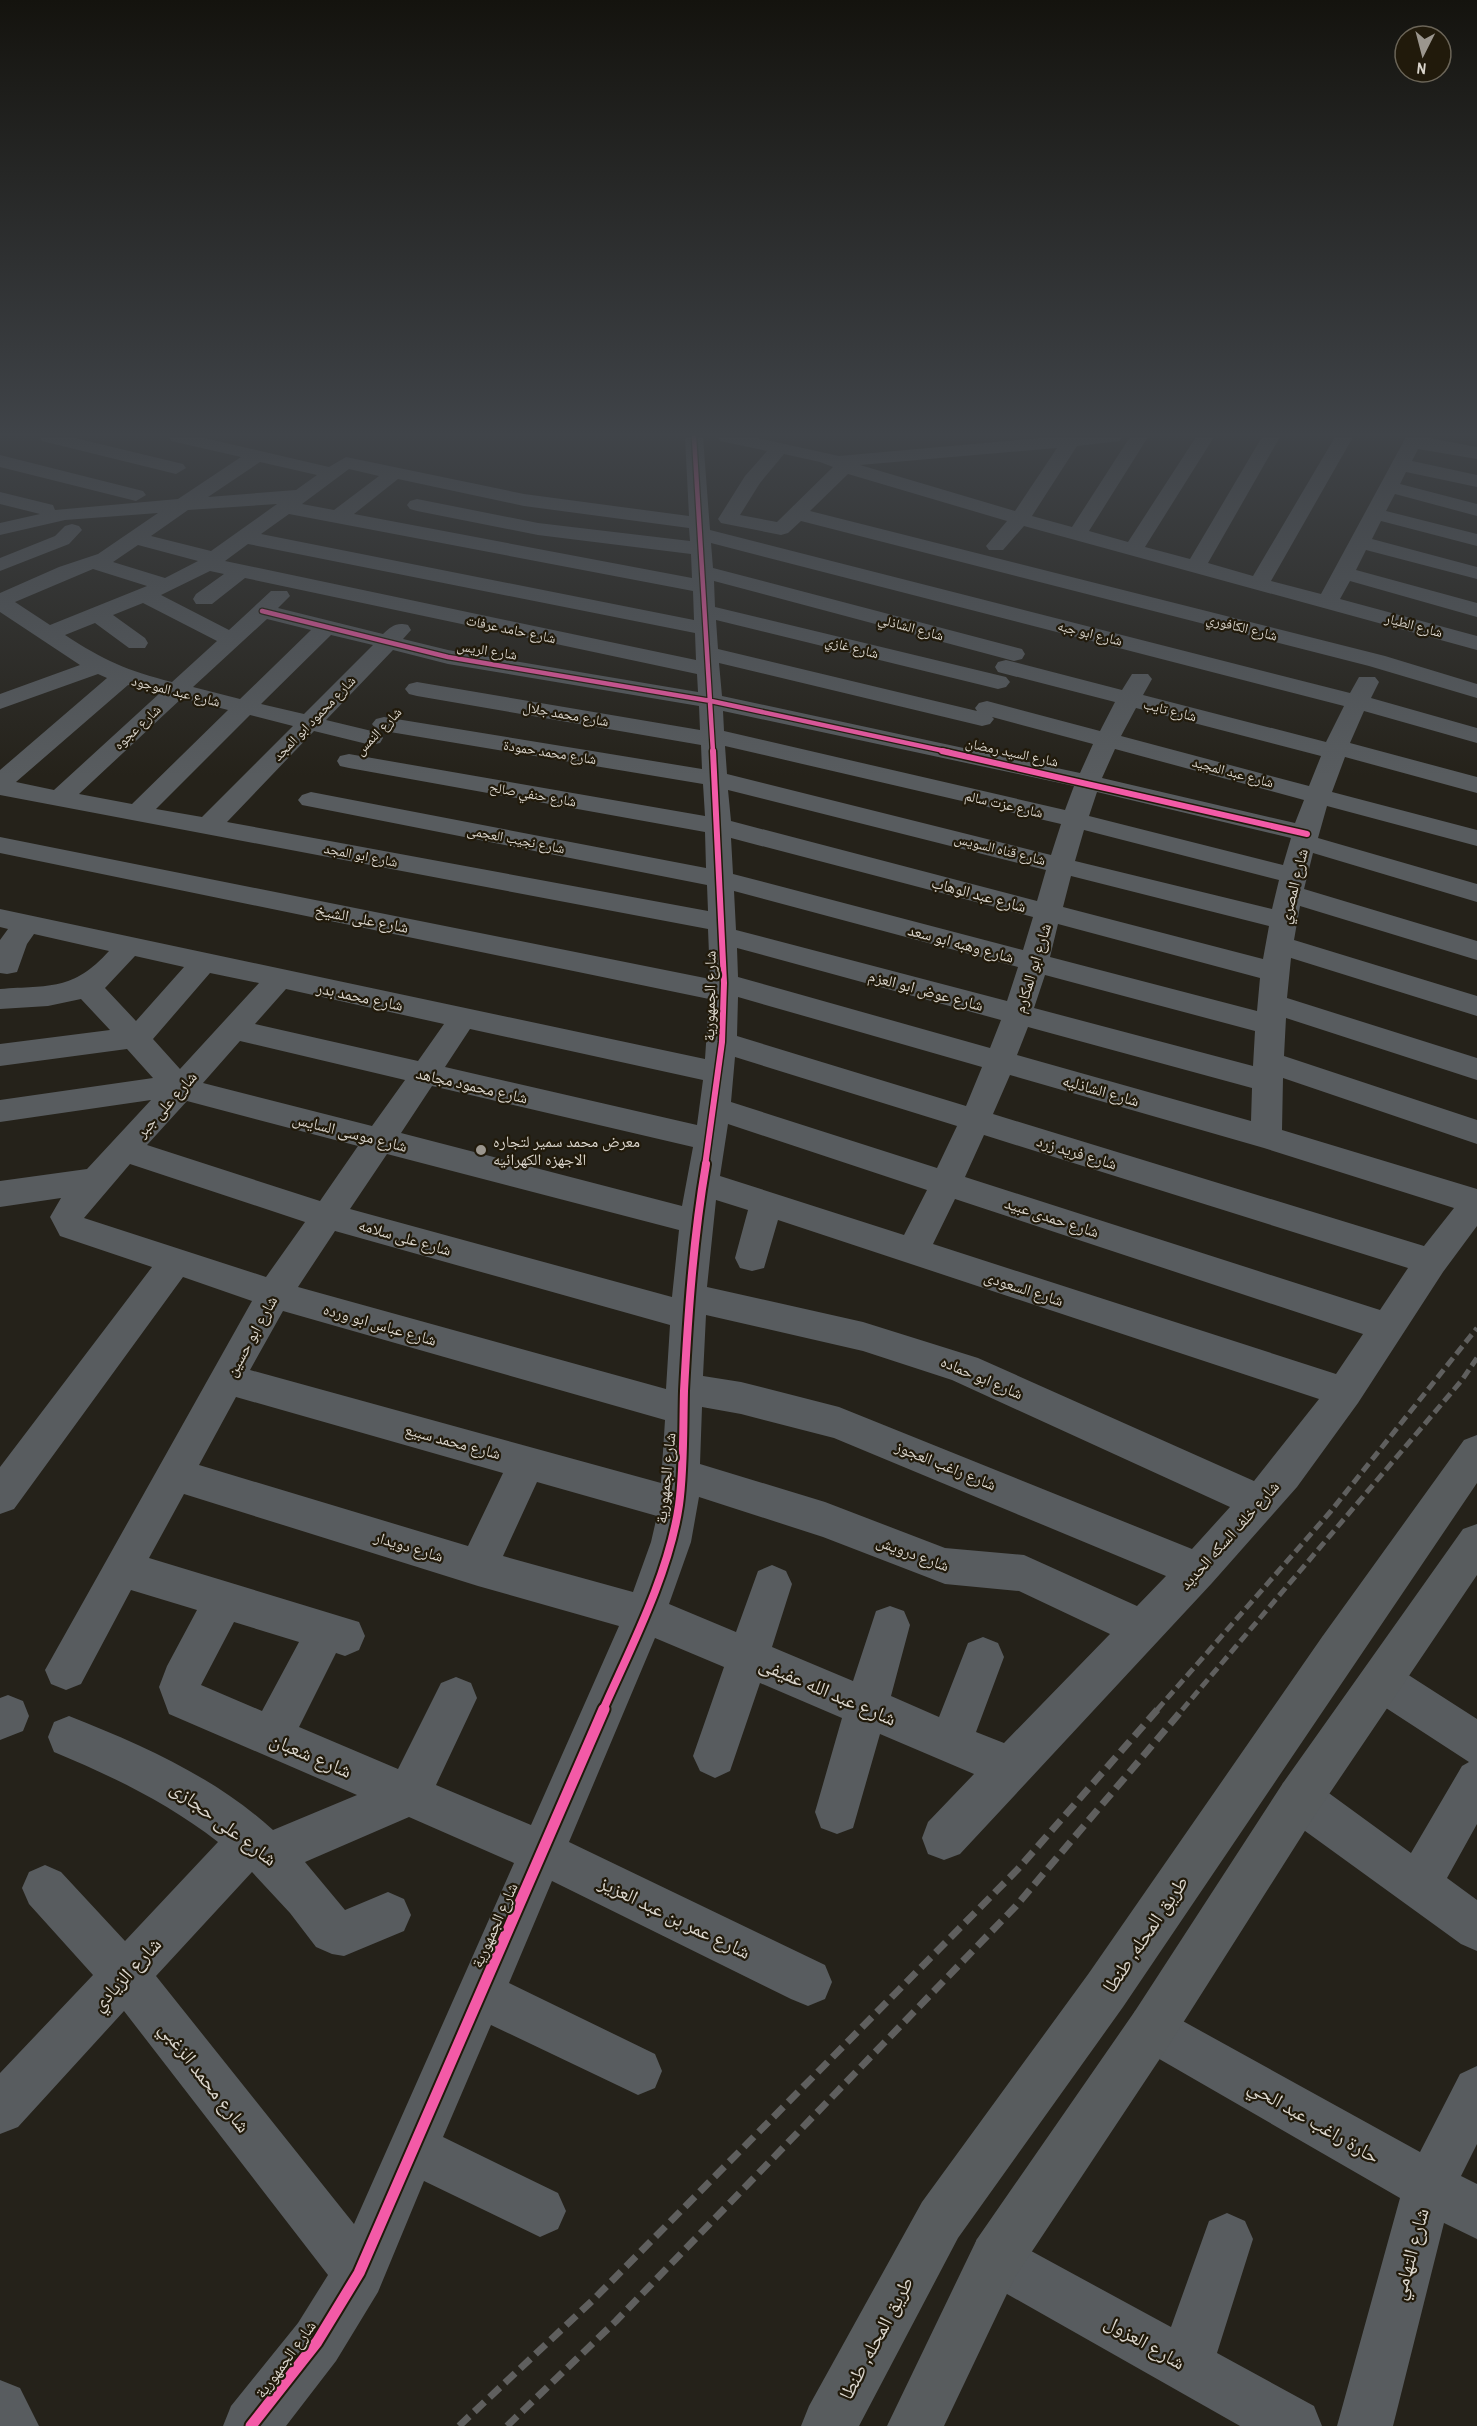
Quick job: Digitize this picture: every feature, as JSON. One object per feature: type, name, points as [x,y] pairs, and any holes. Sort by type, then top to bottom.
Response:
[{"type":"main road","name":"طريق المحله, طنطا","points":[[830,2426],[940,2220],[1107,1990],[1337,1651],[1477,1452]]},
{"type":"main road","points":[[915,2426],[996,2258],[1152,2028],[1299,1799],[1474,1552]]},
{"type":"street","points":[[0,565],[37,550]]},
{"type":"street","points":[[0,602],[72,569],[95,563],[116,550]]},
{"type":"street","name":"شارع حامد عرفات","points":[[175,550],[241,571],[632,654],[709,662],[985,714]]},
{"type":"street","points":[[49,634],[96,608],[144,595],[167,585],[212,562],[228,550]]},
{"type":"street","name":"شارع غازي","points":[[318,550],[706,620],[1009,663]]},
{"type":"street","name":"شارع الجمهورية","points":[[251,2426],[317,2342],[359,2273],[645,1614],[671,1542],[680,1490],[689,1307],[700,1202],[717,1091],[724,987],[716,779],[702,550]]},
{"type":"street","name":"شارع الشاذلي","points":[[713,550],[1009,663]]},
{"type":"street","name":"شارع ابو جبه","points":[[720,550],[1357,702],[1477,736]]},
{"type":"street","name":"شارع الكافوري","points":[[940,550],[1022,571],[1110,564],[1175,581],[1377,661],[1477,691]]},
{"type":"street","name":"شارع الطيار","points":[[1094,550],[1110,564],[1175,581],[1258,585],[1477,643]]},
{"type":"street","points":[[1110,564],[1120,550]]},
{"type":"street","points":[[1175,581],[1196,550]]},
{"type":"street","points":[[1258,585],[1278,550]]},
{"type":"street","points":[[1327,604],[1356,550]]},
{"type":"street","points":[[1391,550],[1477,573]]},
{"type":"street","points":[[1022,571],[1036,552]]},
{"type":"street","points":[[95,563],[167,585]]},
{"type":"street","points":[[204,598],[241,571]]},
{"type":"street","points":[[1344,573],[1477,610]]},
{"type":"street","points":[[46,580],[66,590]]},
{"type":"street","name":"شارع عجوه","points":[[60,798],[293,582]]},
{"type":"street","points":[[144,595],[231,640]]},
{"type":"street","name":"شارع عبد الموجود","points":[[0,602],[99,666],[123,677],[175,692],[309,723],[378,731]]},
{"type":"street","points":[[96,608],[137,643]]},
{"type":"street","name":"شارع محمود ابو المجد","points":[[208,826],[420,609]]},
{"type":"street","name":"شارع الريس","points":[[262,611],[387,644],[448,657],[711,701]]},
{"type":"street","name":"شارع النمس","points":[[274,839],[482,622]]},
{"type":"street","name":"شارع المصري","points":[[1266,1137],[1271,1014],[1279,946],[1292,884],[1319,795],[1336,750],[1377,661],[1388,640],[1403,622]]},
{"type":"street","points":[[137,813],[325,628]]},
{"type":"street","points":[[476,877],[632,654]]},
{"type":"street","points":[[966,755],[1009,663]]},
{"type":"street","name":"شارع تايب","points":[[1009,663],[1065,671],[1259,721],[1336,750],[1477,785]]},
{"type":"street","points":[[3,696],[99,666]]},
{"type":"street","points":[[0,785],[123,677]]},
{"type":"street","name":"شارع محمد جلال","points":[[417,689],[713,738]]},
{"type":"street","name":"شارع ابو المكارم","points":[[912,1253],[976,1120],[1000,1062],[1035,963],[1088,782],[1107,738],[1135,689]]},
{"type":"street","name":"شارع السيد رمضان","points":[[711,701],[1088,782],[1305,838],[1477,893]]},
{"type":"street","name":"شارع عبد المجيد","points":[[985,714],[1107,738],[1477,838]]},
{"type":"street","name":"شارع محمد حمودة","points":[[378,731],[562,754],[716,779]]},
{"type":"street","name":"شارع عزت سالم","points":[[713,738],[1076,820],[1292,884],[1477,951]]},
{"type":"street","name":"شارع حنفي صالح","points":[[349,761],[519,815],[718,826]]},
{"type":"street","name":"شارع قناه السويس","points":[[716,779],[1063,864],[1279,946]]},
{"type":"street","name":"شارع ابو المجد","points":[[0,785],[476,877],[722,929]]},
{"type":"street","name":"شارع نجيب العجمى","points":[[311,800],[519,815],[720,879]]},
{"type":"street","name":"شارع عبد الوهاب","points":[[718,826],[1050,912],[1279,946]]},
{"type":"street","name":"شارع على الشيخ","points":[[0,845],[724,987]]},
{"type":"street","name":"شارع وهبه ابو سعد","points":[[720,879],[1035,963],[1271,1014],[1477,1069]]},
{"type":"street","points":[[7,965],[13,942],[13,921]]},
{"type":"street","name":"شارع محمد بدر","points":[[13,921],[462,1018],[717,1091]]},
{"type":"street","name":"شارع عوض ابو العزم","points":[[722,929],[1018,1014],[1269,1072],[1477,1132]]},
{"type":"street","points":[[0,999],[65,992],[86,986],[97,979],[129,946]]},
{"type":"street","points":[[1279,946],[1477,1006]]},
{"type":"street","points":[[0,1055],[133,1038],[144,1031],[204,962]]},
{"type":"street","name":"شارع على جبر","points":[[78,1230],[68,1223],[69,1211],[279,979]]},
{"type":"street","points":[[86,986],[180,1088]]},
{"type":"street","name":"شارع الشاذليه","points":[[724,987],[1266,1137],[1477,1202]]},
{"type":"street","name":"شارع ابو حسين","points":[[66,1670],[274,1294],[462,1018]]},
{"type":"street","name":"شارع محمود مجاهد","points":[[233,1029],[424,1074],[717,1091]]},
{"type":"street","name":"شارع موسى السايس","points":[[0,1111],[151,1089],[180,1088],[380,1139],[700,1202]]},
{"type":"street","name":"شارع فريد زرد","points":[[717,1091],[976,1120],[1431,1262]]},
{"type":"street","name":"شارع حمدى عبيد","points":[[717,1091],[947,1182],[1387,1328]]},
{"type":"street","name":"شارع على سلامه","points":[[124,1150],[328,1216],[689,1307]]},
{"type":"street","points":[[0,1194],[97,1180]]},
{"type":"street","name":"شارع السعودى","points":[[700,1202],[766,1204],[1345,1392]]},
{"type":"street","name":"شارع خلف السكه الحديد","points":[[944,1838],[1198,1570],[1306,1447],[1431,1262],[1477,1202]]},
{"type":"street","points":[[752,1257],[766,1204]]},
{"type":"street","name":"شارع عباس ابو ورده","points":[[78,1230],[274,1294],[684,1400]]},
{"type":"street","points":[[0,1497],[176,1261]]},
{"type":"street","name":"شارع ابو حماده","points":[[689,1307],[846,1330],[926,1354],[965,1369],[1259,1502]]},
{"type":"street","name":"شارع محمد سبيع","points":[[227,1379],[526,1462],[680,1490]]},
{"type":"street","name":"شارع راغب العجوز","points":[[684,1400],[741,1398],[839,1424],[1198,1570]]},
{"type":"street","points":[[478,1568],[526,1462]]},
{"type":"street","name":"شارع دويدار","points":[[175,1474],[478,1568],[645,1614]]},
{"type":"street","name":"شارع درويش","points":[[680,1490],[825,1520],[945,1566],[962,1570],[994,1568],[1024,1574],[1142,1628]]},
{"type":"street","points":[[122,1569],[335,1634],[271,1738]]},
{"type":"street","points":[[715,1756],[772,1584]]},
{"type":"street","name":"شارع شعبان","points":[[224,1600],[182,1680],[182,1694],[190,1703],[541,1852]]},
{"type":"street","name":"شارع عبد الله عفيفى","points":[[645,1614],[1011,1768]]},
{"type":"street","points":[[837,1812],[890,1625]]},
{"type":"street","points":[[951,1742],[983,1657]]},
{"type":"street","points":[[1381,1681],[1477,1743]]},
{"type":"street","points":[[261,1847],[407,1796],[456,1698]]},
{"type":"street","name":"شارع على حجازى","points":[[69,1737],[118,1755],[165,1779],[261,1847],[313,1903],[332,1931],[344,1933],[388,1915]]},
{"type":"street","points":[[1418,1886],[1477,1781]]},
{"type":"street","points":[[1299,1799],[1477,1928]]},
{"type":"street","name":"شارع الزيادي","points":[[0,2109],[124,1975],[261,1847]]},
{"type":"street","name":"شارع عمر بن عبد العزيز","points":[[541,1852],[808,1982]]},
{"type":"street","name":"شارع محمد الزغبي","points":[[45,1888],[124,1975],[359,2273]]},
{"type":"street","points":[[479,1994],[639,2071]]},
{"type":"street","name":"حارة راغب عبد الحي","points":[[1152,2028],[1477,2213]]},
{"type":"street","name":"شارع التهامي","points":[[1365,2426],[1412,2243],[1429,2187],[1477,2091]]},
{"type":"street","points":[[413,2149],[540,2211]]},
{"type":"street","points":[[1186,2365],[1227,2239]]},
{"type":"street","name":"شارع العزول","points":[[996,2258],[1294,2426]]},
{"type":"street","points":[[0,2408],[11,2426]]},
{"type":"railway","points":[[1157,1710],[1331,1511],[1477,1328]]},
{"type":"railway","points":[[1182,1710],[1462,1380],[1477,1358]]},
{"type":"railway","points":[[459,2426],[593,2300],[1018,1869],[1158,1709]]},
{"type":"railway","points":[[507,2426],[616,2321],[1016,1906],[1183,1709]]},
{"type":"cycle path","points":[[251,2426],[317,2342],[359,2273],[645,1614],[671,1542],[679,1505],[689,1297],[696,1222],[715,1108],[722,1042],[724,983],[718,826],[701,550]]},
{"type":"cycle path","points":[[262,611],[448,657],[711,701],[1088,782],[1307,834]]},
{"type":"place","name":"معرض محمد سمير لتجاره الاجهزه الكهرائيه","points":[[481,1150]]}]
